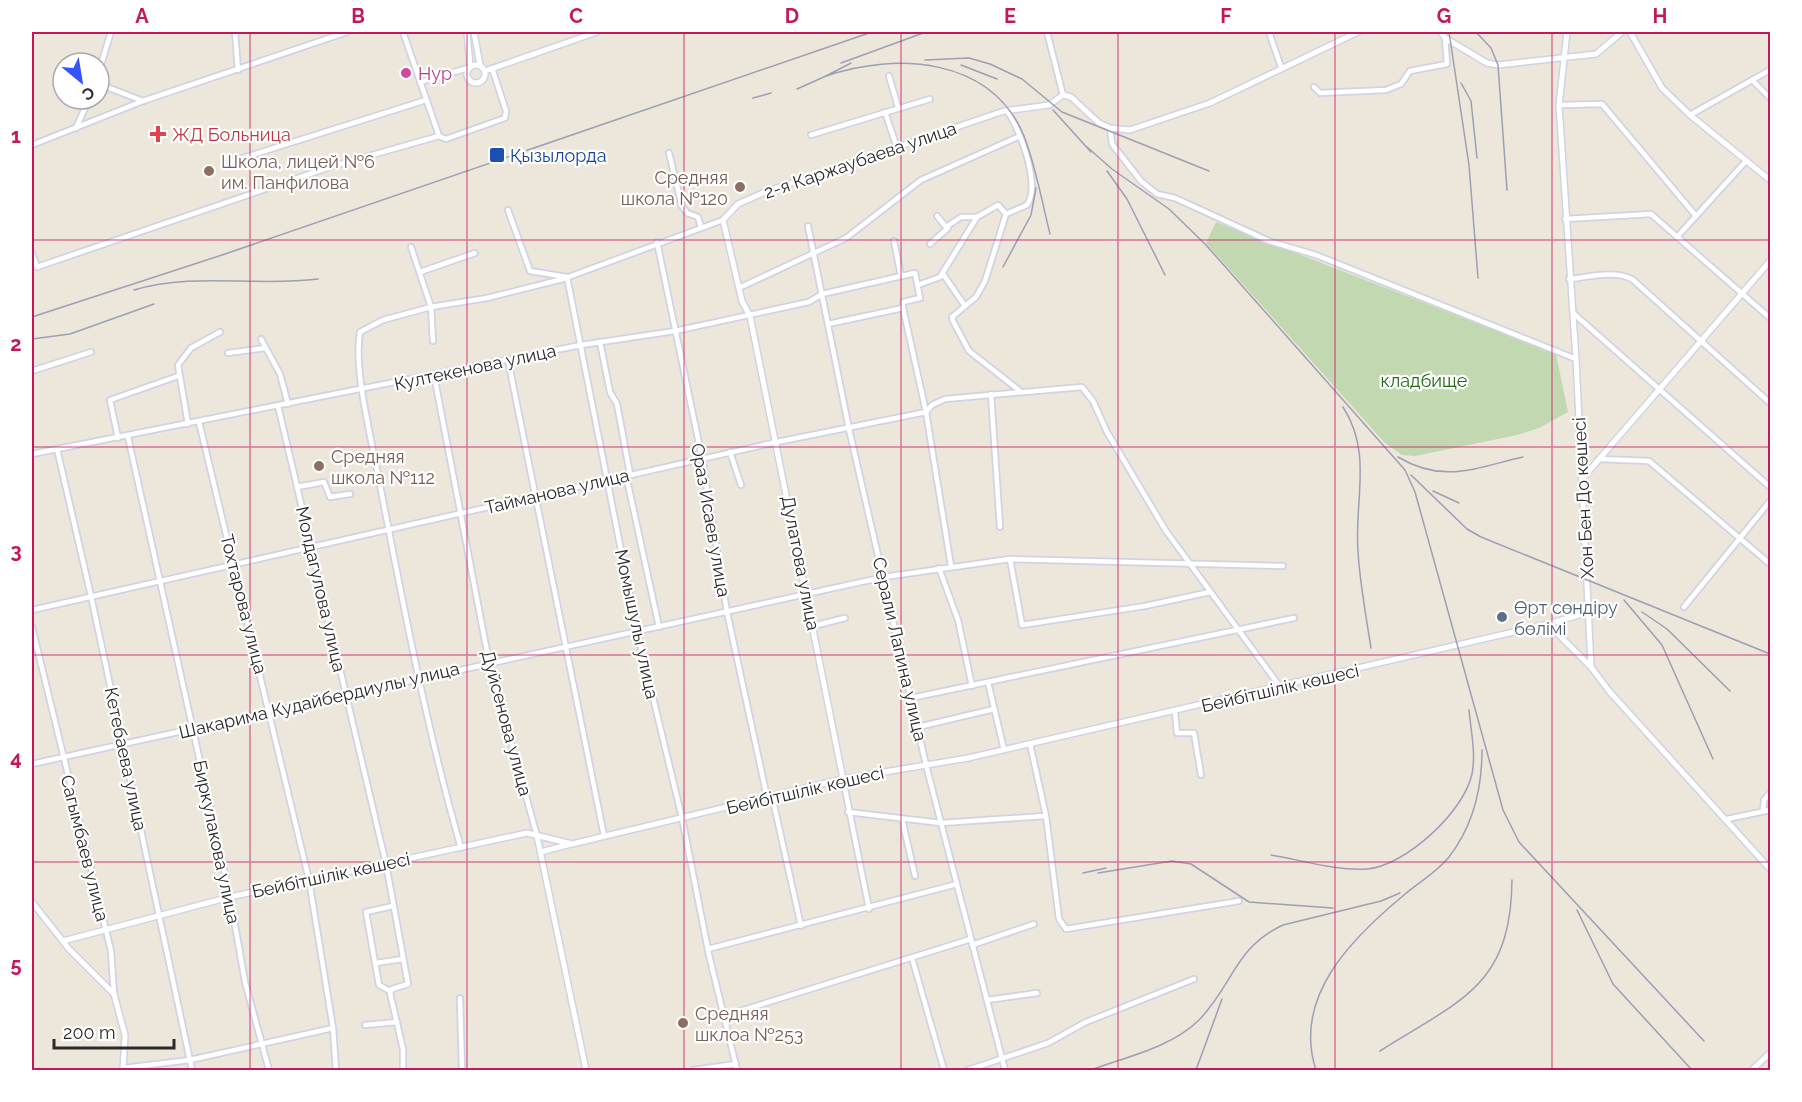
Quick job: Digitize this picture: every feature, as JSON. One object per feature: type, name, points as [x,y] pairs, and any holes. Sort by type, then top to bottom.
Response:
[{"type":"street","points":[[105,51],[111,32]]},
{"type":"street","points":[[235,32],[238,70]]},
{"type":"street","points":[[32,145],[143,101],[347,32]]},
{"type":"street","points":[[403,32],[439,136]]},
{"type":"street","points":[[467,32],[469,67],[466,75],[473,83],[483,81],[485,71]]},
{"type":"street","points":[[474,32],[480,65],[485,71]]},
{"type":"street","points":[[485,71],[597,32]]},
{"type":"street","points":[[1047,32],[1063,95],[1071,97],[1099,123],[1110,128],[1130,130],[1210,103],[1358,32]]},
{"type":"street","points":[[1269,32],[1281,67]]},
{"type":"street","points":[[1314,87],[1320,93],[1386,90],[1401,84],[1410,71],[1447,63],[1445,38],[1442,32]]},
{"type":"street","name":"Хон Бен До көшесі","points":[[1567,32],[1559,105],[1576,359],[1591,667]]},
{"type":"street","points":[[1445,38],[1493,65],[1596,54],[1622,32]]},
{"type":"street","points":[[1630,32],[1662,88],[1690,115],[1770,180]]},
{"type":"street","points":[[420,82],[480,65]]},
{"type":"street","points":[[32,253],[36,267],[330,167],[439,136],[446,139],[505,118],[506,111],[492,68]]},
{"type":"street","points":[[1690,115],[1770,70]]},
{"type":"street","points":[[889,76],[898,107]]},
{"type":"street","points":[[1752,80],[1770,98]]},
{"type":"street","points":[[111,89],[143,101]]},
{"type":"street","name":"2-я Каржаубаева улица","points":[[723,219],[738,204],[765,192],[1005,111],[1049,105],[1063,95]]},
{"type":"street","points":[[811,135],[930,99]]},
{"type":"street","points":[[230,162],[426,100]]},
{"type":"street","points":[[1559,105],[1602,104],[1696,216]]},
{"type":"street","points":[[76,128],[83,111]]},
{"type":"street","points":[[1005,111],[1020,136],[1032,192],[1027,205],[1006,214],[985,281],[976,297],[952,317],[969,351],[1021,392]]},
{"type":"street","points":[[885,112],[897,148]]},
{"type":"street","points":[[1110,128],[1112,144],[1141,181],[1157,194],[1175,198],[1269,241],[1316,255],[1576,359]]},
{"type":"street","points":[[739,288],[846,238],[921,180],[1020,136]]},
{"type":"street","points":[[669,153],[682,206],[687,213],[698,217],[701,227]]},
{"type":"street","points":[[1677,237],[1746,161]]},
{"type":"street","points":[[951,566],[926,412],[903,302],[920,298],[918,285],[937,280],[943,274],[977,217],[998,205],[1006,214]]},
{"type":"street","points":[[508,210],[530,272],[532,286]]},
{"type":"street","points":[[1565,219],[1651,214],[1770,318]]},
{"type":"street","points":[[937,216],[946,227],[949,227]]},
{"type":"street","points":[[930,244],[961,217],[977,217]]},
{"type":"street","points":[[461,848],[443,785],[418,678],[388,528],[362,390],[360,332],[383,320],[431,307],[567,277],[723,219]]},
{"type":"street","name":"Дулатова улица","points":[[723,219],[739,288],[750,316],[777,442],[848,812],[869,909]]},
{"type":"street","name":"Серали Лапина улица","points":[[808,226],[849,429],[926,765],[1005,1071]]},
{"type":"street","points":[[894,241],[901,276]]},
{"type":"street","name":"Ораз Исаев улица","points":[[657,243],[702,458],[727,612],[801,926]]},
{"type":"street","points":[[411,248],[431,307],[432,341]]},
{"type":"street","points":[[420,272],[476,253]]},
{"type":"street","points":[[1582,479],[1770,261]]},
{"type":"street","points":[[530,272],[567,277]]},
{"type":"street","name":"Култекенова улица","points":[[32,454],[128,437],[581,345],[675,331],[750,316],[809,302],[822,294],[915,273],[918,285]]},
{"type":"street","points":[[943,274],[965,306]]},
{"type":"street","points":[[1569,279],[1625,275],[1770,403]]},
{"type":"street","name":"Момышулы улица","points":[[567,277],[638,631],[682,818],[708,949],[737,1071]]},
{"type":"street","points":[[828,324],[903,308]]},
{"type":"street","points":[[1573,313],[1770,487]]},
{"type":"street","points":[[188,424],[178,376],[181,357],[191,348],[220,332]]},
{"type":"street","points":[[261,339],[280,374],[288,404]]},
{"type":"street","points":[[600,342],[610,392],[617,404],[628,475],[659,627]]},
{"type":"street","points":[[228,353],[265,348]]},
{"type":"street","points":[[32,371],[91,352]]},
{"type":"street","points":[[508,360],[563,646],[604,836]]},
{"type":"street","name":"Дуйсенова улица","points":[[434,375],[489,662],[541,852],[586,1071]]},
{"type":"street","points":[[118,438],[110,400],[178,376]]},
{"type":"street","name":"Тайманова улица","points":[[32,610],[159,579],[702,458],[926,412],[932,405],[945,399],[1082,387],[1093,401],[1102,423],[1145,500],[1190,565]]},
{"type":"street","points":[[991,394],[1000,527]]},
{"type":"street","name":"Молдагулова улица","points":[[278,405],[386,864],[408,984],[390,991]]},
{"type":"street","name":"Тохтарова улица","points":[[199,422],[309,880],[333,1028],[336,1071]]},
{"type":"street","name":"Биркулакова улица","points":[[128,437],[230,897],[245,982],[269,1071]]},
{"type":"street","name":"Кетебаева улица","points":[[57,449],[91,596],[192,1071]]},
{"type":"street","points":[[730,452],[741,485]]},
{"type":"street","points":[[1599,459],[1649,461],[1770,564]]},
{"type":"street","points":[[297,487],[324,482],[330,497],[350,494]]},
{"type":"street","points":[[1684,608],[1770,501]]},
{"type":"street","points":[[1010,559],[1022,625],[1145,606],[1210,592]]},
{"type":"street","name":"Шакарима Кудайбердиулы улица","points":[[32,764],[563,646],[884,577],[951,566],[1010,559],[1283,566]]},
{"type":"street","points":[[1190,565],[1204,580],[1210,592],[1281,688]]},
{"type":"street","points":[[939,568],[958,620],[972,686]]},
{"type":"street","name":"Бейбітшілік көшесі","points":[[63,941],[106,932],[230,897],[527,833],[572,844],[843,779],[1004,750],[1281,688],[1548,624],[1588,612]]},
{"type":"street","points":[[813,626],[845,618]]},
{"type":"street","points":[[911,698],[1294,618]]},
{"type":"street","points":[[1548,624],[1591,667],[1609,691],[1770,869]]},
{"type":"street","name":"Сагымбаев улица","points":[[32,627],[111,951],[114,994],[126,1035],[124,1069]]},
{"type":"street","points":[[988,682],[1004,750]]},
{"type":"street","points":[[918,727],[994,709]]},
{"type":"street","points":[[1175,712],[1177,733],[1194,733],[1201,775]]},
{"type":"street","points":[[1030,744],[1046,816],[1059,919],[1066,929],[1239,901]]},
{"type":"street","points":[[1763,811],[1764,800],[1770,793]]},
{"type":"street","points":[[1727,819],[1770,810]]},
{"type":"street","points":[[848,812],[941,824],[1046,816]]},
{"type":"street","points":[[902,819],[915,876]]},
{"type":"street","points":[[541,852],[572,844]]},
{"type":"street","points":[[708,949],[869,909],[957,884]]},
{"type":"street","points":[[32,902],[63,941],[114,994]]},
{"type":"street","points":[[393,906],[366,912],[381,988],[390,991],[403,1049],[403,1071]]},
{"type":"street","points":[[724,1016],[912,958],[1034,924]]},
{"type":"street","points":[[912,958],[944,1071]]},
{"type":"street","points":[[376,963],[403,959]]},
{"type":"street","points":[[968,1071],[1048,1043],[1086,1022],[1194,979]]},
{"type":"street","points":[[987,1000],[1037,993]]},
{"type":"street","points":[[460,998],[462,1071]]},
{"type":"street","points":[[364,1025],[397,1022]]},
{"type":"street","points":[[124,1069],[190,1060],[333,1028]]},
{"type":"street","points":[[1752,1071],[1770,1053]]},
{"type":"street","points":[[693,1071],[736,1064]]},
{"type":"green space","name":"кладбище","points":[[1216,222],[1556,354],[1568,412],[1539,428],[1517,435],[1415,456],[1402,455],[1385,443],[1206,243]]},
{"type":"railway","points":[[32,317],[225,254],[872,32]]},
{"type":"railway","points":[[841,63],[926,32]]},
{"type":"railway","points":[[1449,32],[1469,165],[1478,278]]},
{"type":"railway","points":[[1476,32],[1491,48],[1498,65],[1507,190]]},
{"type":"railway","points":[[925,60],[969,58],[990,64],[1022,79],[1062,112],[1209,171]]},
{"type":"railway","points":[[851,63],[826,76],[853,68],[882,64],[911,64],[939,67],[965,76],[989,90],[1009,110],[1024,136],[1050,234]]},
{"type":"railway","points":[[961,65],[997,79]]},
{"type":"railway","points":[[797,89],[826,76]]},
{"type":"railway","points":[[1461,83],[1471,101],[1477,158]]},
{"type":"railway","points":[[753,98],[771,93]]},
{"type":"railway","points":[[1053,110],[1091,152]]},
{"type":"railway","points":[[1087,147],[1112,169],[1169,209],[1206,245],[1405,470],[1415,492],[1503,810],[1519,842],[1704,1041]]},
{"type":"railway","points":[[1107,171],[1127,199],[1165,275]]},
{"type":"railway","points":[[1003,267],[1031,215],[1036,188]]},
{"type":"railway","points":[[134,290],[179,282],[272,282],[318,279]]},
{"type":"railway","points":[[32,339],[70,334],[154,304]]},
{"type":"railway","points":[[1343,407],[1352,424],[1360,460],[1358,552],[1371,648]]},
{"type":"railway","points":[[1398,457],[1414,465],[1445,472],[1474,469],[1523,457]]},
{"type":"railway","points":[[1411,475],[1467,529],[1481,537],[1770,654]]},
{"type":"railway","points":[[1433,491],[1459,503]]},
{"type":"railway","points":[[1624,600],[1662,645],[1713,759]]},
{"type":"railway","points":[[1642,612],[1667,629],[1730,691]]},
{"type":"railway","points":[[1271,855],[1331,867],[1367,869],[1382,866],[1415,848],[1445,820],[1467,789],[1474,759],[1469,710]]},
{"type":"railway","points":[[1316,1070],[1311,1043],[1312,1018],[1320,994],[1332,971],[1365,930],[1439,868],[1457,845],[1470,820],[1478,793],[1482,750]]},
{"type":"railway","points":[[1098,873],[1172,861],[1191,864],[1249,902],[1333,908]]},
{"type":"railway","points":[[1083,873],[1106,868]]},
{"type":"railway","points":[[1380,1051],[1457,1003],[1491,968],[1502,945],[1509,916],[1512,880]]},
{"type":"railway","points":[[1091,1070],[1148,1050],[1188,1029],[1210,1007],[1244,955],[1267,934],[1283,925],[1381,901],[1400,893]]},
{"type":"railway","points":[[1577,910],[1613,984],[1691,1069]]},
{"type":"railway","points":[[1196,1070],[1222,999]]},
{"type":"place","name":"Нур","points":[[406,73]]},
{"type":"place","name":"ЖД Больница","points":[[158,134]]},
{"type":"place","name":"Қызылорда","points":[[497,155]]},
{"type":"place","name":"Школа, лицей №6 им. Панфилова","points":[[209,171]]},
{"type":"place","name":"Средняя школа №120","points":[[740,187]]},
{"type":"place","name":"Средняя школа №112","points":[[319,466]]},
{"type":"place","name":"Өрт сөндіру бөлімі","points":[[1502,617]]},
{"type":"place","name":"Средняя шклоа №253","points":[[683,1023]]}]
